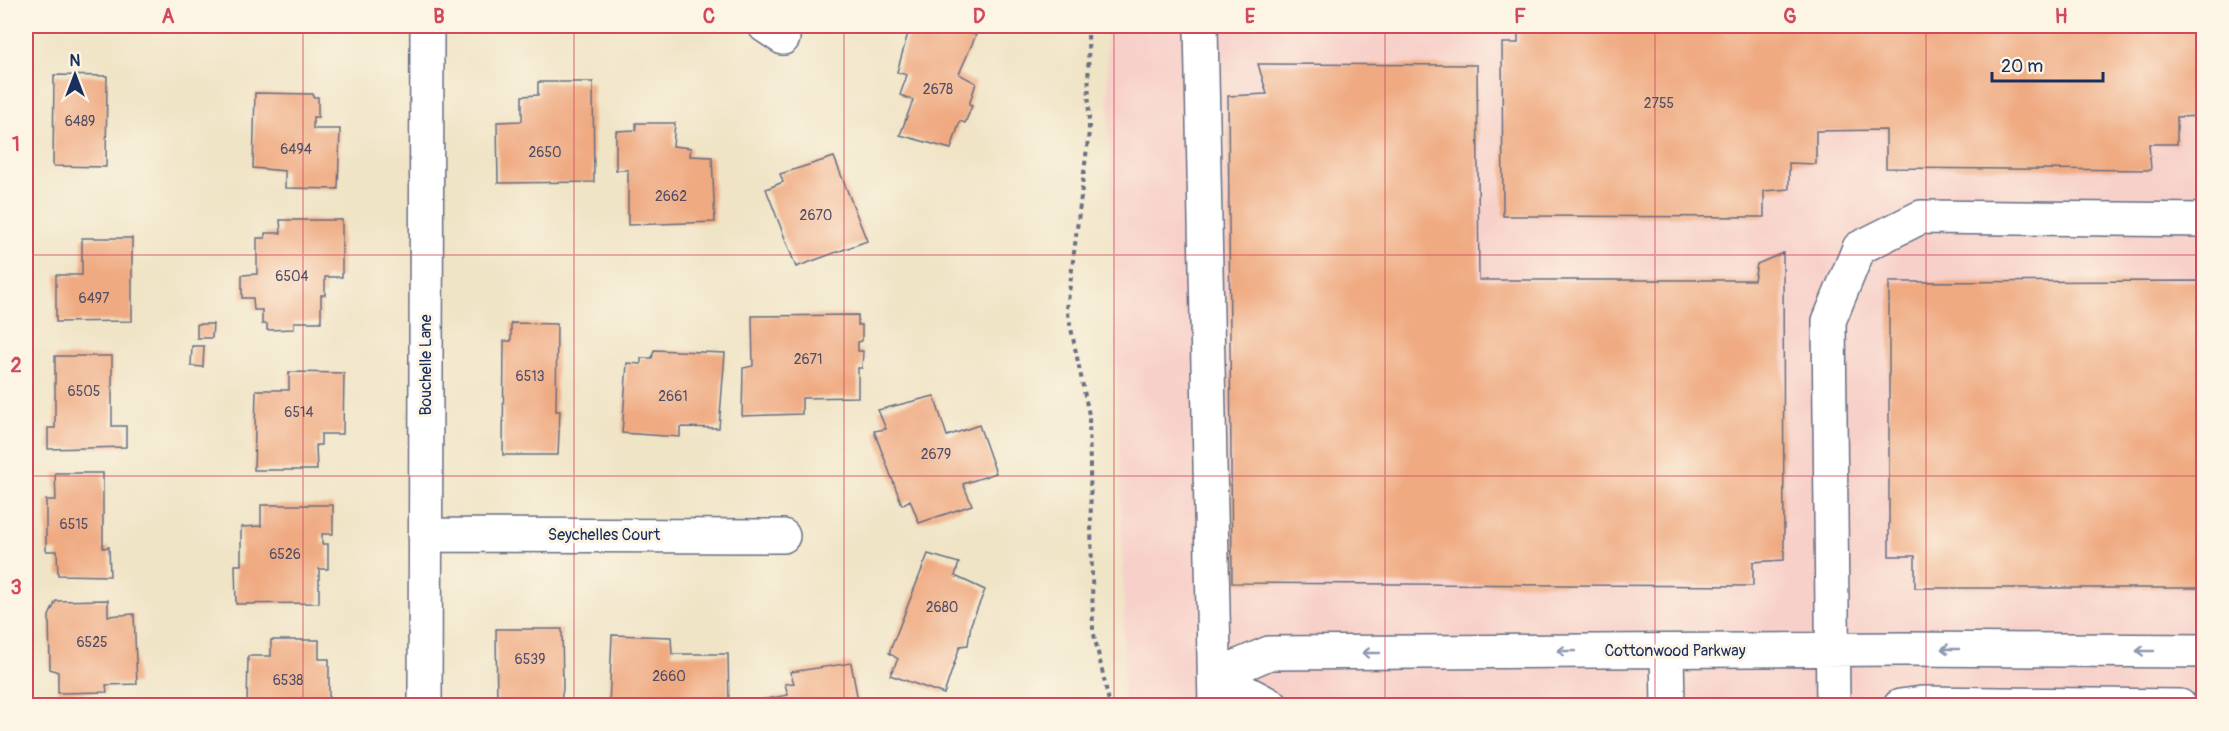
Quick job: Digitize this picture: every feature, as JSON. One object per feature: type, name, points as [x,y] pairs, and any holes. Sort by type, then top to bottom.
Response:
[{"type":"street","name":"Bouchelle Lane","points":[[425,705],[427,26]]},
{"type":"street","points":[[1201,26],[1210,566],[1215,691],[1272,705]]},
{"type":"street","points":[[1833,705],[1829,321],[1859,248],[1921,217],[2204,220]]},
{"type":"street","name":"Seychelles Court","points":[[425,535],[783,536]]},
{"type":"street","points":[[1667,651],[1668,705]]},
{"type":"street","name":"Cottonwood Parkway","points":[[1215,691],[1269,653],[2204,651]]},
{"type":"street","points":[[1900,705],[1922,703],[2180,705]]},
{"type":"path","points":[[1088,26],[1089,132],[1067,309],[1089,415],[1093,630],[1110,705]]},
{"type":"shaded area","points":[[1106,26],[2203,26],[2203,705],[1123,705],[1124,604]]},
{"type":"building","points":[[910,26],[944,26],[976,35],[959,74],[976,83],[969,105],[972,106],[965,123],[960,121],[951,149],[900,135],[913,100],[900,95],[907,75],[897,72]]},
{"type":"building","points":[[1518,26],[2204,26],[2204,116],[2177,117],[2177,144],[2149,144],[2151,170],[1886,168],[1886,130],[1816,131],[1816,164],[1789,163],[1789,189],[1764,191],[1764,217],[1503,216],[1502,43],[1518,43]]},
{"type":"building","points":[[1258,64],[1477,65],[1479,280],[1754,280],[1757,264],[1783,253],[1784,560],[1753,562],[1753,586],[1232,583],[1228,96],[1267,94]]},
{"type":"building","points":[[54,75],[107,76],[106,167],[53,166]]},
{"type":"building","points":[[538,82],[593,82],[594,182],[498,183],[497,122],[522,121],[522,96],[538,95]]},
{"type":"building","points":[[255,93],[313,94],[313,97],[318,97],[318,117],[313,117],[313,129],[340,129],[338,189],[285,188],[285,171],[253,168]]},
{"type":"building","points":[[636,123],[675,123],[673,146],[691,148],[690,156],[712,157],[715,222],[628,225],[628,170],[616,170],[616,131],[636,130]]},
{"type":"building","points":[[834,157],[867,241],[796,267],[766,189],[783,182],[780,174]]},
{"type":"building","points":[[280,220],[342,220],[342,277],[325,277],[325,295],[321,295],[321,322],[294,322],[294,329],[267,330],[267,324],[262,324],[262,310],[254,310],[253,298],[242,298],[242,275],[257,274],[257,238],[265,238],[265,233],[281,233]]},
{"type":"building","points":[[82,238],[132,238],[132,321],[56,322],[56,275],[82,275]]},
{"type":"building","points":[[2204,281],[2204,588],[1915,588],[1915,556],[1889,556],[1889,282]]},
{"type":"building","points":[[858,315],[858,325],[862,325],[862,341],[858,342],[858,351],[863,351],[862,368],[858,368],[858,397],[802,398],[802,414],[742,416],[743,368],[753,366],[752,316]]},
{"type":"building","points":[[511,323],[557,324],[556,411],[560,411],[558,455],[503,455],[504,341],[511,341]]},
{"type":"building","points":[[197,324],[213,324],[212,338],[197,338]]},
{"type":"building","points":[[192,346],[204,346],[203,367],[191,366]]},
{"type":"building","points":[[654,350],[725,353],[719,428],[680,427],[680,437],[622,433],[627,363],[641,364],[641,358],[652,358]]},
{"type":"building","points":[[55,356],[112,356],[112,426],[126,426],[126,447],[48,449],[48,428],[55,428]]},
{"type":"building","points":[[289,372],[344,373],[343,434],[321,434],[321,445],[316,445],[317,470],[254,470],[256,390],[289,390]]},
{"type":"building","points":[[934,396],[947,436],[979,425],[996,473],[963,484],[972,505],[919,523],[910,500],[902,505],[874,431],[886,429],[878,410]]},
{"type":"building","points":[[55,473],[103,473],[103,548],[109,547],[110,576],[58,575],[57,551],[46,551],[46,500],[56,500]]},
{"type":"building","points":[[261,505],[333,505],[333,534],[322,534],[322,544],[328,544],[328,569],[319,569],[319,603],[236,604],[235,565],[241,565],[241,527],[261,526]]},
{"type":"building","points":[[928,554],[959,563],[955,576],[985,590],[971,624],[968,645],[960,646],[944,694],[890,675],[898,659],[889,653]]},
{"type":"building","points":[[108,600],[108,616],[134,614],[137,684],[106,685],[107,692],[58,693],[58,672],[50,669],[49,616],[56,601]]},
{"type":"building","points":[[496,629],[562,629],[563,689],[560,706],[497,706]]},
{"type":"building","points":[[612,635],[671,637],[672,654],[728,654],[729,706],[609,706]]},
{"type":"building","points":[[271,640],[319,640],[319,659],[329,659],[329,700],[315,700],[315,706],[247,706],[248,656],[271,656]]},
{"type":"building","points":[[851,663],[859,706],[746,706],[746,703],[788,695],[785,684],[794,683],[790,672]]}]
